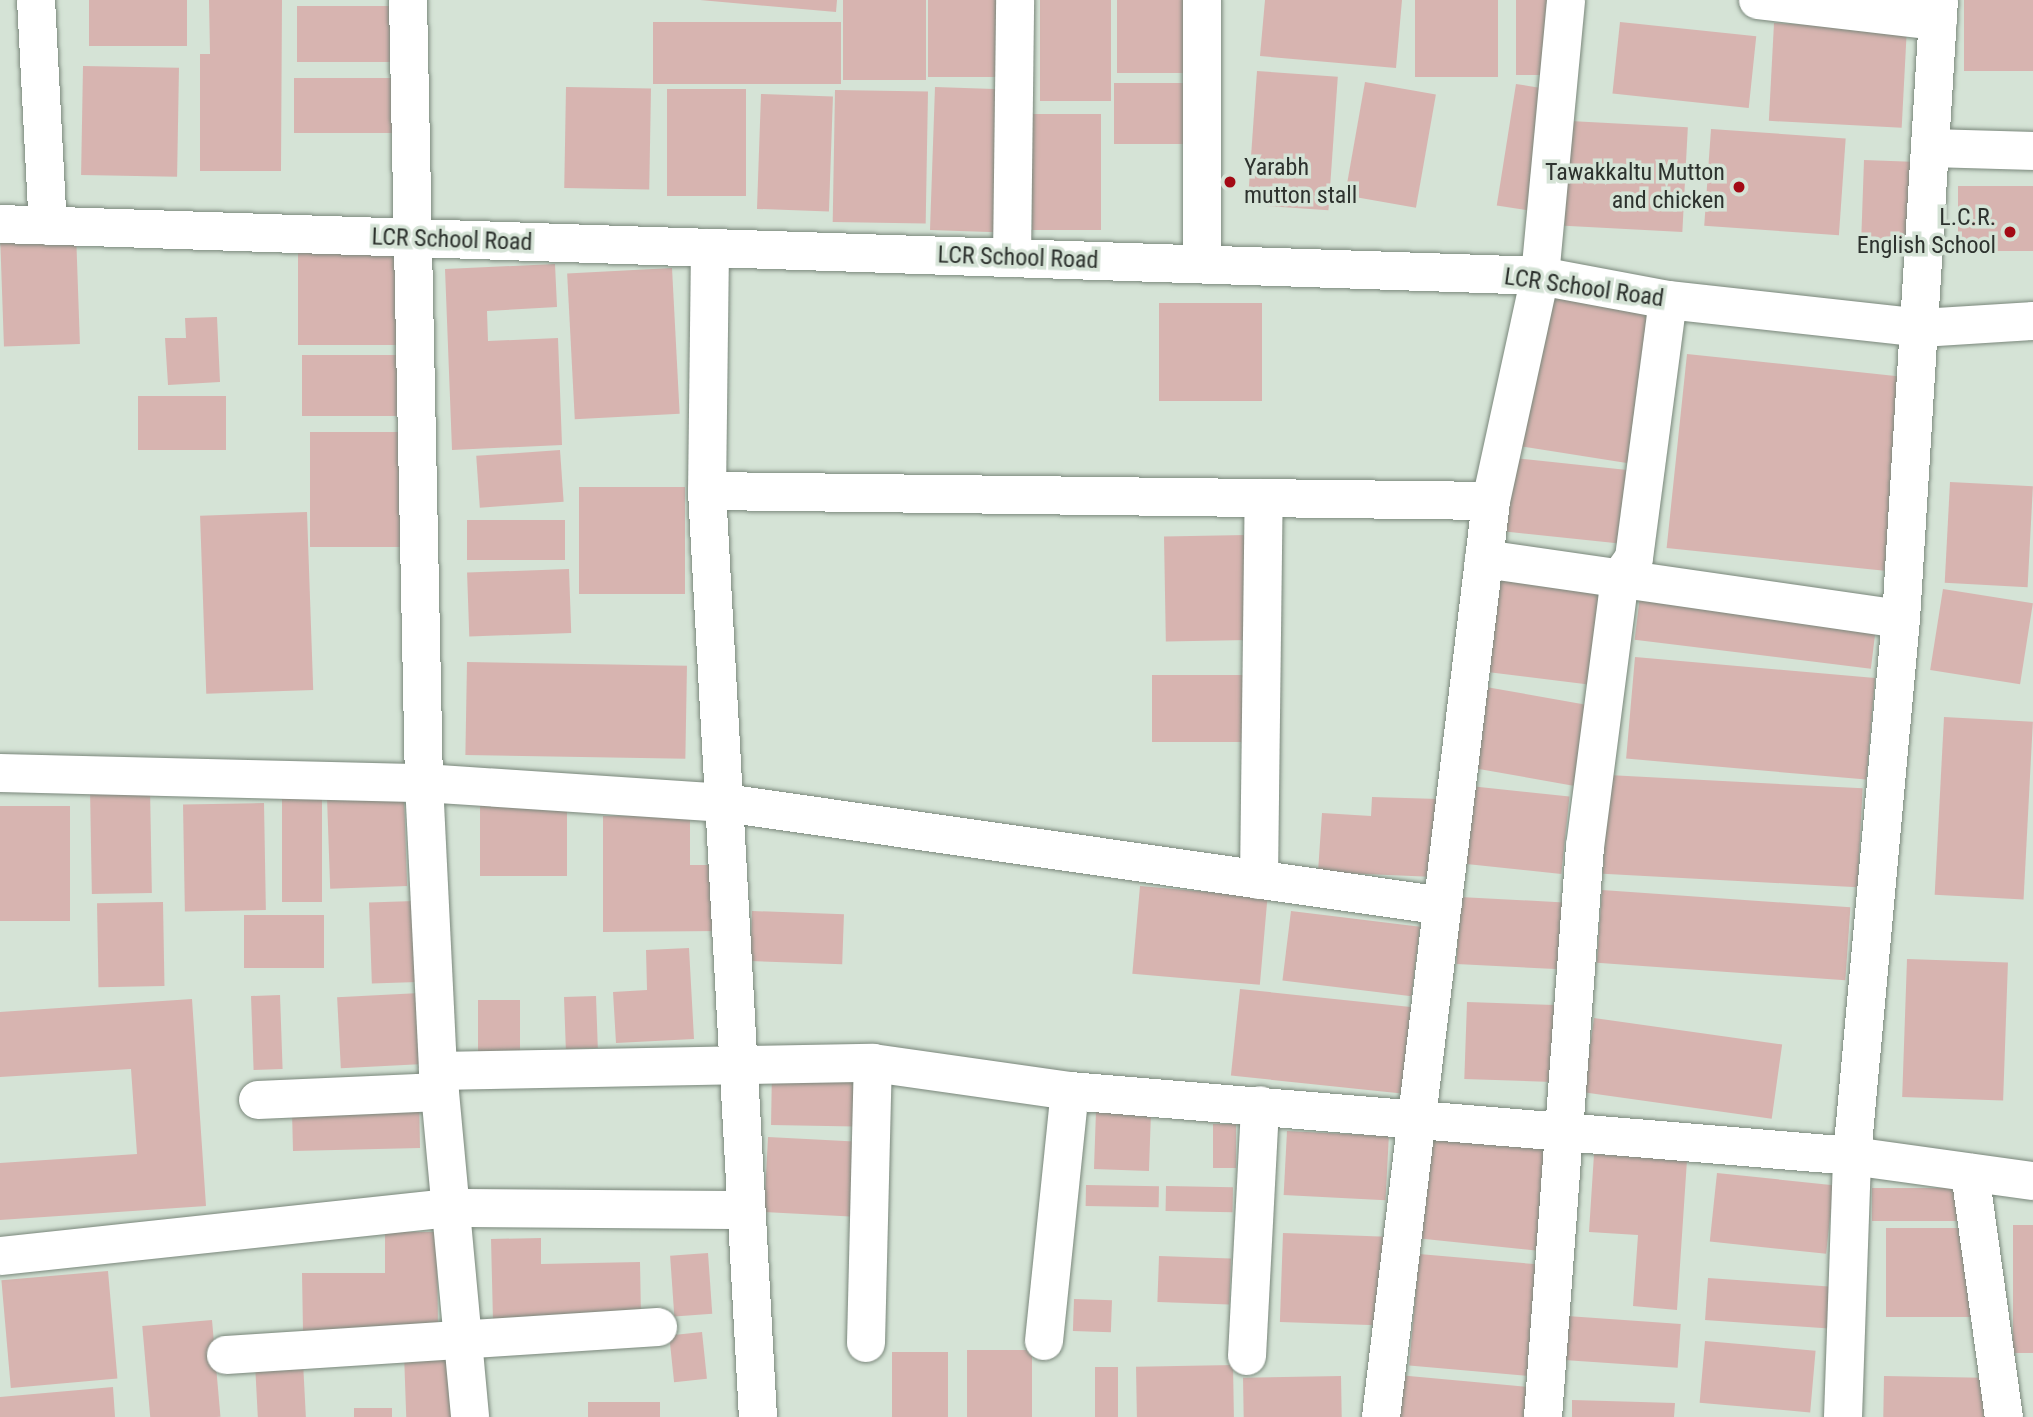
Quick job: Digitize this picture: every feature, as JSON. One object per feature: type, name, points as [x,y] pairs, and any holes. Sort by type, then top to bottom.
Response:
[{"type":"street","points":[[36,0],[48,226]]},
{"type":"street","points":[[408,0],[418,239],[424,783],[439,1082],[470,1417]]},
{"type":"street","points":[[1012,258],[1015,0]]},
{"type":"street","points":[[1202,0],[1202,264]]},
{"type":"street","points":[[1381,1417],[1419,1118],[1490,501],[1539,276],[1566,0]]},
{"type":"street","points":[[1758,0],[1939,11],[1901,618],[1852,1156],[1843,1417]]},
{"type":"street","points":[[1931,148],[2033,151]]},
{"type":"street","name":"LCR School Road","points":[[0,224],[1539,276],[1668,300],[1921,328],[2033,321]]},
{"type":"street","points":[[710,248],[707,491],[758,1417]]},
{"type":"street","points":[[1543,1417],[1585,847],[1620,578],[1634,558],[1668,300]]},
{"type":"street","points":[[707,491],[1490,501]]},
{"type":"street","points":[[1259,880],[1264,498]]},
{"type":"street","points":[[1484,559],[1901,618]]},
{"type":"street","points":[[0,773],[424,783],[725,803],[1443,906]]},
{"type":"street","points":[[258,1100],[439,1082],[738,1062],[873,1063],[1070,1091],[1852,1156],[2033,1181]]},
{"type":"street","points":[[866,1343],[873,1063]]},
{"type":"street","points":[[1044,1340],[1070,1091]]},
{"type":"street","points":[[1247,1356],[1260,1105]]},
{"type":"street","points":[[1970,1172],[2004,1417]]},
{"type":"street","points":[[0,1256],[451,1208],[746,1210]]},
{"type":"street","points":[[226,1355],[657,1327]]},
{"type":"building","points":[[89,0],[187,0],[187,46],[89,46]]},
{"type":"building","points":[[209,0],[282,0],[281,171],[200,171],[200,54],[210,54]]},
{"type":"building","points":[[700,0],[837,0],[836,12]]},
{"type":"building","points":[[843,0],[926,0],[926,80],[843,80]]},
{"type":"building","points":[[928,0],[1009,0],[1009,77],[928,77]]},
{"type":"building","points":[[1040,0],[1111,0],[1111,101],[1040,101]]},
{"type":"building","points":[[1117,0],[1191,0],[1191,73],[1117,73]]},
{"type":"building","points":[[1265,0],[1402,0],[1396,68],[1260,56]]},
{"type":"building","points":[[1415,0],[1498,0],[1498,77],[1415,77]]},
{"type":"building","points":[[1516,0],[1552,0],[1552,75],[1516,75]]},
{"type":"building","points":[[1964,0],[2033,0],[2033,71],[1964,71]]},
{"type":"building","points":[[297,6],[391,6],[391,62],[297,62]]},
{"type":"building","points":[[653,22],[841,22],[841,84],[653,84]]},
{"type":"building","points":[[1620,22],[1756,36],[1749,108],[1612,94]]},
{"type":"building","points":[[1774,23],[1907,30],[1902,128],[1769,121]]},
{"type":"building","points":[[83,66],[179,68],[177,177],[81,175]]},
{"type":"building","points":[[1257,71],[1338,77],[1328,210],[1248,205]]},
{"type":"building","points":[[294,78],[394,78],[394,133],[294,133]]},
{"type":"building","points":[[1365,82],[1436,95],[1416,208],[1345,195]]},
{"type":"building","points":[[1114,83],[1195,83],[1195,144],[1114,144]]},
{"type":"building","points":[[1516,84],[1552,90],[1532,211],[1497,205]]},
{"type":"building","points":[[566,87],[651,88],[649,189],[564,188]]},
{"type":"building","points":[[935,87],[1009,90],[1004,232],[930,230]]},
{"type":"building","points":[[667,89],[746,89],[746,196],[667,196]]},
{"type":"building","points":[[835,90],[928,92],[926,224],[833,222]]},
{"type":"building","points":[[761,94],[833,97],[829,211],[757,209]]},
{"type":"building","points":[[1032,114],[1101,114],[1101,230],[1032,230]]},
{"type":"building","points":[[1570,121],[1688,127],[1682,232],[1565,226]]},
{"type":"building","points":[[1711,129],[1846,138],[1839,235],[1704,226]]},
{"type":"building","points":[[1864,160],[1911,162],[1908,253],[1861,251]]},
{"type":"building","points":[[1958,186],[2033,186],[2033,251],[1958,251]]},
{"type":"building","points":[[76,232],[80,344],[4,347],[0,235]]},
{"type":"building","points":[[298,253],[398,253],[398,345],[298,345]]},
{"type":"building","points":[[555,264],[557,307],[487,311],[488,341],[558,338],[562,445],[452,450],[445,269]]},
{"type":"building","points":[[672,268],[680,414],[575,419],[567,273]]},
{"type":"building","points":[[1544,286],[1654,303],[1628,463],[1519,446]]},
{"type":"building","points":[[1159,303],[1262,303],[1262,401],[1159,401]]},
{"type":"building","points":[[217,317],[220,382],[168,385],[165,338],[186,338],[185,318]]},
{"type":"building","points":[[1687,354],[1905,377],[1884,571],[1667,548]]},
{"type":"building","points":[[302,355],[402,355],[402,416],[302,416]]},
{"type":"building","points":[[138,396],[226,396],[226,450],[138,450]]},
{"type":"building","points":[[310,432],[407,432],[407,547],[310,547]]},
{"type":"building","points":[[560,450],[564,502],[480,508],[476,456]]},
{"type":"building","points":[[1504,457],[1634,471],[1627,544],[1496,531]]},
{"type":"building","points":[[1950,482],[2033,486],[2028,587],[1945,583]]},
{"type":"building","points":[[579,487],[685,487],[685,594],[579,594]]},
{"type":"building","points":[[307,512],[313,690],[206,694],[200,516]]},
{"type":"building","points":[[467,520],[565,520],[565,560],[467,560]]},
{"type":"building","points":[[1246,535],[1248,640],[1166,641],[1164,536]]},
{"type":"building","points":[[569,569],[571,633],[469,637],[467,573]]},
{"type":"building","points":[[1493,576],[1606,590],[1594,685],[1481,671]]},
{"type":"building","points":[[1943,589],[2033,603],[2020,684],[1930,670]]},
{"type":"building","points":[[1640,596],[1876,625],[1871,669],[1635,640]]},
{"type":"building","points":[[1635,657],[1875,678],[1866,780],[1626,759]]},
{"type":"building","points":[[467,662],[687,666],[685,759],[465,755]]},
{"type":"building","points":[[1152,675],[1251,675],[1251,742],[1152,742]]},
{"type":"building","points":[[1486,687],[1587,705],[1573,786],[1472,768]]},
{"type":"building","points":[[1944,717],[2033,722],[2024,899],[1935,895]]},
{"type":"building","points":[[1608,775],[1863,788],[1857,887],[1603,874]]},
{"type":"building","points":[[282,786],[322,786],[322,902],[282,902]]},
{"type":"building","points":[[1470,786],[1569,796],[1561,874],[1462,864]]},
{"type":"building","points":[[150,787],[152,893],[92,894],[90,788]]},
{"type":"building","points":[[480,795],[567,809],[567,876],[480,876]]},
{"type":"building","points":[[404,796],[407,886],[330,889],[327,799]]},
{"type":"building","points":[[1372,797],[1439,799],[1435,877],[1318,872],[1322,813],[1371,816]]},
{"type":"building","points":[[264,803],[266,910],[185,911],[183,804]]},
{"type":"building","points":[[0,806],[70,806],[70,921],[0,921]]},
{"type":"building","points":[[690,815],[690,865],[718,865],[719,931],[603,932],[603,816]]},
{"type":"building","points":[[1140,886],[1268,897],[1260,985],[1132,974]]},
{"type":"building","points":[[1602,890],[1850,907],[1845,980],[1597,963]]},
{"type":"building","points":[[1460,897],[1564,902],[1560,969],[1456,964]]},
{"type":"building","points":[[415,901],[418,982],[372,984],[369,903]]},
{"type":"building","points":[[163,902],[164,986],[98,987],[97,903]]},
{"type":"building","points":[[752,911],[844,914],[842,964],[750,961]]},
{"type":"building","points":[[1291,911],[1420,927],[1412,996],[1282,980]]},
{"type":"building","points":[[244,915],[324,915],[324,968],[244,968]]},
{"type":"building","points":[[689,948],[694,1039],[616,1043],[613,992],[647,990],[646,950]]},
{"type":"building","points":[[1907,959],[2008,963],[2003,1100],[1902,1097]]},
{"type":"building","points":[[1240,989],[1413,1007],[1404,1094],[1231,1076]]},
{"type":"building","points":[[420,993],[424,1064],[341,1068],[337,997]]},
{"type":"building","points":[[280,995],[283,1069],[254,1070],[251,996]]},
{"type":"building","points":[[596,996],[598,1048],[566,1049],[564,997]]},
{"type":"building","points":[[192,999],[206,1206],[0,1220],[0,1163],[137,1154],[131,1069],[0,1077],[0,1012]]},
{"type":"building","points":[[478,1000],[520,1000],[520,1053],[478,1053]]},
{"type":"building","points":[[1467,1002],[1562,1005],[1559,1082],[1464,1079]]},
{"type":"building","points":[[1594,1018],[1782,1044],[1772,1119],[1584,1092]]},
{"type":"building","points":[[772,1070],[856,1071],[855,1126],[771,1125]]},
{"type":"building","points":[[419,1099],[420,1148],[293,1151],[292,1111]]},
{"type":"building","points":[[1096,1111],[1151,1113],[1149,1171],[1094,1169]]},
{"type":"building","points":[[1213,1124],[1236,1124],[1236,1168],[1213,1168]]},
{"type":"building","points":[[1287,1131],[1389,1136],[1386,1200],[1284,1195]]},
{"type":"building","points":[[1431,1135],[1553,1148],[1542,1251],[1420,1238]]},
{"type":"building","points":[[768,1137],[859,1142],[855,1217],[764,1212]]},
{"type":"building","points":[[1594,1154],[1687,1160],[1677,1310],[1633,1306],[1638,1235],[1589,1232]]},
{"type":"building","points":[[1717,1173],[1833,1185],[1826,1254],[1710,1242]]},
{"type":"building","points":[[1086,1185],[1159,1186],[1159,1207],[1086,1206]]},
{"type":"building","points":[[1166,1186],[1233,1187],[1233,1212],[1166,1211]]},
{"type":"building","points":[[1872,1188],[1962,1188],[1962,1221],[1872,1221]]},
{"type":"building","points":[[2013,1225],[2033,1225],[2033,1353],[2013,1353]]},
{"type":"building","points":[[1886,1228],[1972,1228],[1972,1317],[1886,1317]]},
{"type":"building","points":[[385,1232],[437,1232],[438,1331],[303,1332],[302,1273],[385,1273]]},
{"type":"building","points":[[1283,1233],[1387,1237],[1384,1326],[1280,1322]]},
{"type":"building","points":[[541,1238],[541,1264],[640,1262],[641,1317],[493,1321],[491,1239]]},
{"type":"building","points":[[708,1253],[712,1314],[674,1317],[670,1256]]},
{"type":"building","points":[[1419,1254],[1538,1264],[1528,1376],[1409,1366]]},
{"type":"building","points":[[1159,1256],[1231,1259],[1229,1304],[1157,1302]]},
{"type":"building","points":[[108,1271],[117,1379],[11,1388],[1,1280]]},
{"type":"building","points":[[1708,1278],[1840,1287],[1837,1329],[1705,1320]]},
{"type":"building","points":[[1074,1299],[1112,1300],[1111,1332],[1073,1331]]},
{"type":"building","points":[[1567,1316],[1681,1324],[1678,1368],[1564,1360]]},
{"type":"building","points":[[212,1320],[220,1417],[150,1417],[142,1326]]},
{"type":"building","points":[[702,1332],[707,1379],[674,1382],[669,1335]]},
{"type":"building","points":[[1705,1341],[1816,1351],[1810,1412],[1700,1403]]},
{"type":"building","points":[[967,1350],[1032,1350],[1032,1417],[967,1417]]},
{"type":"building","points":[[456,1352],[458,1417],[406,1417],[404,1354]]},
{"type":"building","points":[[892,1352],[948,1352],[948,1417],[892,1417]]},
{"type":"building","points":[[303,1362],[306,1417],[258,1417],[255,1365]]},
{"type":"building","points":[[1233,1365],[1234,1417],[1137,1417],[1136,1367]]},
{"type":"building","points":[[1095,1367],[1118,1367],[1118,1417],[1095,1417]]},
{"type":"building","points":[[1398,1375],[1529,1387],[1526,1417],[1393,1417]]},
{"type":"building","points":[[1341,1376],[1342,1417],[1244,1417],[1243,1378]]},
{"type":"building","points":[[1884,1376],[1997,1378],[1996,1417],[1883,1417]]},
{"type":"building","points":[[113,1387],[115,1417],[0,1417],[0,1397]]},
{"type":"building","points":[[1572,1400],[1675,1403],[1674,1417],[1572,1417]]},
{"type":"building","points":[[588,1402],[660,1402],[660,1417],[588,1417]]},
{"type":"building","points":[[354,1408],[392,1408],[392,1417],[354,1417]]},
{"type":"place","name":"Yarabh mutton stall","points":[[1230,182]]},
{"type":"place","name":"Tawakkaltu Mutton and chicken","points":[[1739,187]]},
{"type":"place","name":"L.C.R. English School","points":[[2010,232]]}]
